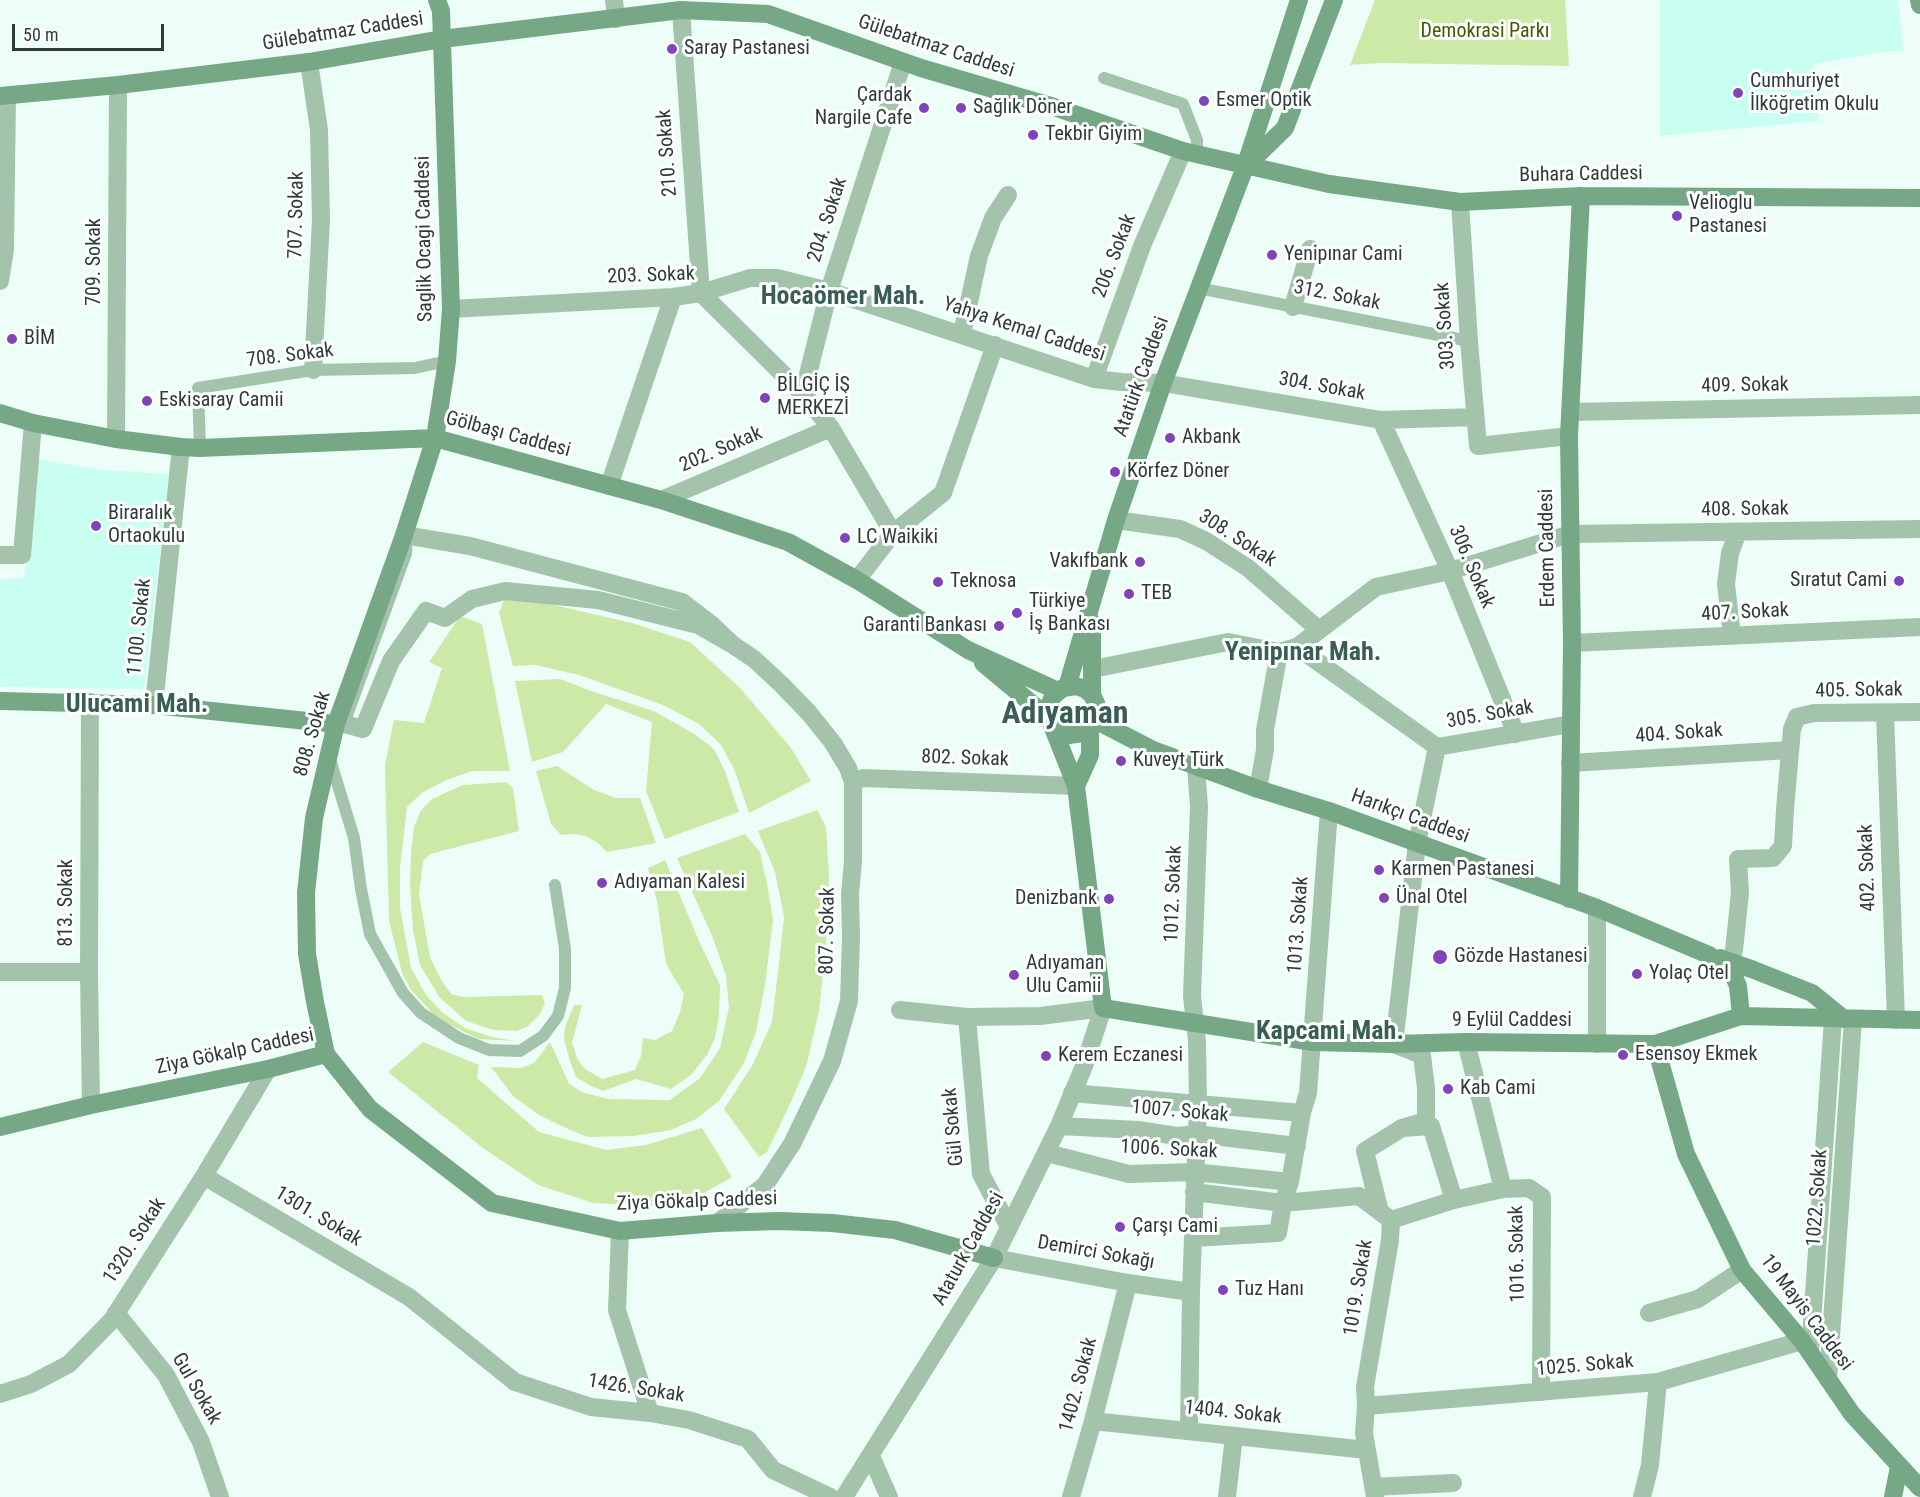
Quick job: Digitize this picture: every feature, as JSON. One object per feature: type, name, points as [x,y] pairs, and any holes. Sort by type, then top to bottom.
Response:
[{"type":"main road","name":"Saglik Ocagi Caddesi","points":[[435,438],[447,361],[451,309],[441,11],[437,0]]},
{"type":"main road","name":"Atatürk Caddesi","points":[[1063,689],[1092,607],[1116,520],[1163,383],[1245,166],[1299,0]]},
{"type":"main road","points":[[1245,166],[1285,128],[1334,0]]},
{"type":"main road","points":[[1919,0],[1920,5]]},
{"type":"main road","name":"Gülebatmaz Caddesi","points":[[3,96],[309,62],[442,39],[681,10],[770,7],[903,62],[1054,107],[1190,153],[1245,166]]},
{"type":"main road","name":"Buhara Caddesi","points":[[1245,166],[1329,184],[1460,202],[1581,196],[1920,198]]},
{"type":"main road","name":"Erdem Caddesi","points":[[1569,899],[1572,643],[1569,436],[1581,196]]},
{"type":"main road","name":"Gölbaşı Caddesi","points":[[0,413],[33,423],[116,439],[190,447],[435,438],[661,500],[788,542],[857,580],[968,650],[1051,722]]},
{"type":"main road","name":"808. Sokak","points":[[326,1054],[308,954],[306,893],[314,818],[336,724],[404,535],[435,438]]},
{"type":"main road","name":"Atatürk Caddesi","points":[[1092,607],[1092,695]]},
{"type":"main road","name":"Gölbaşı Caddesi","points":[[968,650],[1063,689]]},
{"type":"main road","points":[[1076,786],[1090,754],[1097,707],[1092,695],[1081,687],[1063,689],[1053,696],[1048,705],[1051,722],[1076,786],[1103,1008]]},
{"type":"main road","points":[[0,701],[154,705],[336,724]]},
{"type":"main road","points":[[1051,722],[1061,732],[1069,735],[1083,733],[1093,724]]},
{"type":"main road","name":"Harıkçı Caddesi","points":[[1093,724],[1153,750],[1258,789],[1329,811],[1597,908],[1709,955],[1812,993],[1844,1019]]},
{"type":"main road","name":"Harıkçı Caddesi","points":[[1709,955],[1730,971],[1735,979],[1742,1016]]},
{"type":"main road","name":"9 Eylül Caddesi","points":[[1103,1008],[1313,1042],[1394,1044],[1466,1042],[1654,1044],[1742,1016],[1920,1020]]},
{"type":"main road","name":"19 Mayis Caddesi","points":[[1654,1044],[1686,1154],[1743,1270],[1806,1347],[1852,1414],[1920,1488]]},
{"type":"main road","name":"Ziya Gökalp Caddesi","points":[[0,1127],[91,1105],[268,1069],[326,1054],[370,1109],[492,1203],[620,1231],[717,1223],[779,1221],[832,1223],[895,1230],[994,1258]]},
{"type":"main road","points":[[1893,1497],[1899,1467]]},
{"type":"street","points":[[614,0],[615,19]]},
{"type":"street","name":"210. Sokak","points":[[681,10],[701,293]]},
{"type":"street","name":"707. Sokak","points":[[309,62],[320,130],[321,220],[313,370]]},
{"type":"street","name":"204. Sokak","points":[[803,394],[830,291],[903,62]]},
{"type":"street","name":"709. Sokak","points":[[116,439],[118,85]]},
{"type":"street","points":[[0,281],[5,249],[3,96]]},
{"type":"street","name":"206. Sokak","points":[[1094,379],[1142,246],[1190,153]]},
{"type":"street","points":[[962,334],[979,256],[993,218],[1008,195]]},
{"type":"street","name":"303. Sokak","points":[[1460,202],[1478,446],[1569,436]]},
{"type":"street","points":[[1293,307],[1310,249]]},
{"type":"street","name":"Yahya Kemal Caddesi","points":[[701,293],[750,278],[777,278],[830,291],[1094,379],[1163,383]]},
{"type":"street","name":"203. Sokak","points":[[451,309],[673,297],[701,293],[803,394],[831,428],[893,533]]},
{"type":"street","points":[[609,486],[673,297]]},
{"type":"street","points":[[857,580],[893,533],[943,492],[995,345]]},
{"type":"street","name":"304. Sokak","points":[[1163,383],[1381,420],[1475,417]]},
{"type":"street","name":"409. Sokak","points":[[1570,412],[1920,405]]},
{"type":"street","name":"306. Sokak","points":[[1381,420],[1450,572],[1516,734]]},
{"type":"street","points":[[0,555],[22,555],[33,423]]},
{"type":"street","name":"202. Sokak","points":[[661,500],[831,428]]},
{"type":"street","name":"1100. Sokak","points":[[154,705],[190,447]]},
{"type":"street","name":"308. Sokak","points":[[1116,520],[1180,529],[1206,541],[1248,568],[1318,629]]},
{"type":"street","name":"408. Sokak","points":[[1297,647],[1376,587],[1450,572],[1570,534],[1920,529]]},
{"type":"street","points":[[1732,636],[1726,584],[1730,553],[1738,532]]},
{"type":"street","points":[[404,535],[470,546],[682,602],[733,645],[698,625],[598,600],[505,591],[472,599],[445,618],[426,611],[391,661],[363,729],[341,723],[403,553],[404,535]]},
{"type":"street","name":"407. Sokak","points":[[1572,643],[1920,627]]},
{"type":"street","points":[[1093,669],[1228,642],[1279,652],[1297,647]]},
{"type":"street","name":"807. Sokak","points":[[717,1223],[765,1185],[792,1144],[832,1061],[849,1001],[851,937],[853,782],[848,768],[833,743],[809,713],[754,659],[733,645]]},
{"type":"street","name":"305. Sokak","points":[[1297,647],[1437,747],[1571,724]]},
{"type":"street","points":[[1258,789],[1265,750],[1265,730],[1279,652]]},
{"type":"street","name":"813. Sokak","points":[[90,702],[91,1105]]},
{"type":"street","name":"405. Sokak","points":[[1790,750],[1792,729],[1797,717],[1814,713],[1920,712]]},
{"type":"street","name":"402. Sokak","points":[[1885,713],[1896,1020]]},
{"type":"street","points":[[1402,1128],[1426,1121],[1426,1088],[1422,1055],[1394,1044],[1418,843],[1437,747]]},
{"type":"street","points":[[1730,962],[1734,950],[1740,893],[1738,859],[1773,858],[1783,846],[1790,750]]},
{"type":"street","name":"404. Sokak","points":[[1570,764],[1790,750]]},
{"type":"street","name":"1012. Sokak","points":[[1190,1431],[1191,1292],[1198,1105],[1196,1023],[1192,996],[1199,807],[1196,766]]},
{"type":"street","name":"802. Sokak","points":[[853,782],[864,778],[1076,786]]},
{"type":"street","name":"1013. Sokak","points":[[1193,1238],[1278,1233],[1308,1093],[1329,811]]},
{"type":"street","points":[[1597,908],[1597,1044]]},
{"type":"street","points":[[0,972],[89,972]]},
{"type":"street","points":[[900,1010],[967,1017],[1040,1016],[1103,1008]]},
{"type":"street","name":"Ataturk Caddesi","points":[[844,1497],[872,1456],[994,1258],[1059,1126],[1084,1066],[1103,1008]]},
{"type":"street","name":"Gül Sokak","points":[[967,1017],[981,1174],[1009,1227]]},
{"type":"street","name":"1022. Sokak","points":[[1806,1347],[1844,1019]]},
{"type":"street","name":"1022. Sokak","points":[[1828,1379],[1844,1019]]},
{"type":"street","name":"1016. Sokak","points":[[1466,1042],[1503,1189],[1529,1188],[1542,1197],[1541,1392]]},
{"type":"street","name":"1320. Sokak","points":[[0,1394],[31,1384],[69,1364],[111,1320],[204,1176],[268,1069]]},
{"type":"street","points":[[1072,1093],[1302,1113]]},
{"type":"street","name":"1007. Sokak","points":[[1059,1126],[1138,1130],[1176,1136],[1196,1134],[1297,1146]]},
{"type":"street","points":[[1402,1128],[1431,1126],[1454,1200]]},
{"type":"street","name":"1019. Sokak","points":[[1374,1492],[1364,1433],[1365,1386],[1390,1240],[1365,1151],[1402,1128]]},
{"type":"street","name":"1006. Sokak","points":[[1047,1153],[1129,1174],[1194,1173],[1290,1182]]},
{"type":"street","name":"1301. Sokak","points":[[204,1176],[408,1297]]},
{"type":"street","points":[[1194,1192],[1284,1203],[1359,1196],[1385,1216],[1503,1189]]},
{"type":"street","points":[[620,1231],[617,1310],[650,1413]]},
{"type":"street","name":"Demirci Sokağı","points":[[994,1258],[1128,1283],[1191,1292]]},
{"type":"street","points":[[1648,1312],[1698,1299],[1743,1270]]},
{"type":"street","name":"1402. Sokak","points":[[1071,1497],[1094,1421],[1128,1283]]},
{"type":"street","name":"1426. Sokak","points":[[408,1297],[515,1382],[591,1407],[650,1413],[689,1420],[748,1439],[773,1470],[830,1497]]},
{"type":"street","name":"Gul Sokak","points":[[116,1313],[166,1375],[201,1442],[220,1497]]},
{"type":"street","name":"1025. Sokak","points":[[1366,1406],[1658,1382],[1806,1347]]},
{"type":"street","points":[[1642,1497],[1650,1465],[1658,1382]]},
{"type":"street","name":"1404. Sokak","points":[[1094,1421],[1367,1450]]},
{"type":"street","points":[[1227,1497],[1234,1436]]},
{"type":"street","points":[[872,1456],[889,1497]]},
{"type":"street","points":[[1374,1492],[1453,1483]]},
{"type":"lane","points":[[1104,78],[1183,104],[1197,140],[1190,153]]},
{"type":"lane","name":"312. Sokak","points":[[1198,288],[1469,341]]},
{"type":"lane","name":"708. Sokak","points":[[190,447],[198,388],[313,370],[415,368],[447,361]]},
{"type":"lane","points":[[328,753],[354,838],[370,934],[403,993],[421,1013],[459,1038],[489,1050],[520,1051],[543,1036],[558,1016],[566,988],[565,959],[555,885]]},
{"type":"shaded area","name":"Cumhuriyet İlköğretim Okulu","points":[[1660,0],[1898,0],[1904,51],[1887,51],[1814,64],[1819,121],[1660,136]]},
{"type":"shaded area","name":"Biraralık Ortaokulu","points":[[36,459],[102,470],[169,474],[144,689],[0,687],[0,579],[24,578]]},
{"type":"green space","name":"Demokrasi Parkı","points":[[1375,0],[1565,0],[1569,66],[1381,63],[1350,65]]},
{"type":"green space","points":[[506,594],[632,623],[690,642],[740,688],[791,748],[811,781],[749,813],[734,769],[721,745],[699,724],[663,705],[579,675],[536,665],[513,666],[499,613]]},
{"type":"green space","points":[[460,616],[482,624],[510,771],[472,771],[423,792],[407,807],[400,868],[400,908],[411,968],[426,995],[443,1013],[465,1028],[492,1037],[515,1041],[478,1039],[437,1018],[411,990],[402,973],[389,921],[385,765],[394,720],[424,723],[442,668],[429,662]]},
{"type":"green space","points":[[560,679],[654,711],[696,735],[714,749],[725,771],[739,812],[665,839],[646,791],[652,722],[606,704],[563,752],[532,762],[515,681]]},
{"type":"green space","points":[[557,766],[594,790],[616,798],[640,798],[656,843],[607,852],[586,836],[561,835],[551,824],[536,771]]},
{"type":"green space","points":[[506,782],[513,788],[519,831],[430,854],[423,861],[419,895],[430,957],[451,994],[463,997],[542,995],[545,1003],[540,1014],[527,1027],[517,1031],[493,1030],[466,1021],[440,998],[420,965],[413,930],[410,885],[414,827],[421,810],[432,799],[463,785]]},
{"type":"green space","points":[[817,810],[826,827],[829,875],[826,945],[819,1011],[806,1067],[767,1152],[759,1157],[724,1109],[752,1066],[772,1022],[784,917],[775,872],[758,831]]},
{"type":"green space","points":[[745,834],[760,852],[773,920],[765,985],[756,1032],[744,1063],[719,1101],[696,1119],[671,1130],[634,1136],[588,1137],[539,1115],[513,1096],[491,1067],[522,1068],[535,1062],[550,1042],[569,1084],[584,1093],[609,1099],[670,1100],[700,1078],[720,1048],[729,1007],[726,976],[713,938],[677,858]]},
{"type":"green space","points":[[665,860],[720,985],[719,1016],[715,1038],[707,1055],[691,1075],[671,1089],[636,1079],[603,1091],[576,1077],[570,1061],[564,1039],[565,1027],[574,1005],[582,1005],[572,1043],[578,1060],[585,1069],[602,1079],[635,1070],[641,1056],[643,1038],[655,1040],[672,1031],[680,1012],[684,994],[666,964],[657,901],[648,868]]},
{"type":"green space","points":[[423,1042],[479,1065],[477,1078],[539,1132],[606,1150],[646,1145],[702,1128],[732,1177],[704,1193],[658,1206],[593,1203],[538,1185],[483,1148],[388,1072]]},
{"type":"place","name":"Saray Pastanesi","points":[[672,49]]},
{"type":"place","name":"Cumhuriyet İlköğretim Okulu","points":[[1738,93]]},
{"type":"place","name":"Esmer Optik","points":[[1204,101]]},
{"type":"place","name":"Çardak Nargile Cafe","points":[[924,108]]},
{"type":"place","name":"Sağlık Döner","points":[[961,108]]},
{"type":"place","name":"Tekbir Giyim","points":[[1033,135]]},
{"type":"place","name":"Velioglu Pastanesi","points":[[1677,216]]},
{"type":"place","name":"Yenipınar Cami","points":[[1272,255]]},
{"type":"place","name":"BİM","points":[[12,339]]},
{"type":"place","name":"BİLGİÇ İŞ MERKEZİ","points":[[765,398]]},
{"type":"place","name":"Eskisaray Camii","points":[[147,401]]},
{"type":"place","name":"Akbank","points":[[1170,438]]},
{"type":"place","name":"Körfez Döner","points":[[1115,472]]},
{"type":"place","name":"Biraralık Ortaokulu","points":[[96,526]]},
{"type":"place","name":"LC Waikiki","points":[[845,538]]},
{"type":"place","name":"Vakıfbank","points":[[1140,562]]},
{"type":"place","name":"Sıratut Cami","points":[[1899,581]]},
{"type":"place","name":"Teknosa","points":[[938,582]]},
{"type":"place","name":"TEB","points":[[1129,594]]},
{"type":"place","name":"Türkiye İş Bankası","points":[[1017,613]]},
{"type":"place","name":"Garanti Bankası","points":[[999,626]]},
{"type":"place","name":"Kuveyt Türk","points":[[1121,761]]},
{"type":"place","name":"Karmen Pastanesi","points":[[1379,870]]},
{"type":"place","name":"Adıyaman Kalesi","points":[[602,883]]},
{"type":"place","name":"Ünal Otel","points":[[1384,898]]},
{"type":"place","name":"Denizbank","points":[[1109,899]]},
{"type":"place","name":"Gözde Hastanesi","points":[[1440,957]]},
{"type":"place","name":"Yolaç Otel","points":[[1637,974]]},
{"type":"place","name":"Adıyaman Ulu Camii","points":[[1014,975]]},
{"type":"place","name":"Esensoy Ekmek","points":[[1623,1055]]},
{"type":"place","name":"Kerem Eczanesi","points":[[1046,1056]]},
{"type":"place","name":"Kab Cami","points":[[1448,1089]]},
{"type":"place","name":"Çarşı Cami","points":[[1120,1227]]},
{"type":"place","name":"Tuz Hanı","points":[[1223,1290]]},
{"type":"district","name":"Hocaömer Mah.","points":[[843,297]]},
{"type":"district","name":"Yenipınar Mah.","points":[[1303,653]]},
{"type":"district","name":"Ulucami Mah.","points":[[137,705]]},
{"type":"district","name":"Adıyaman","points":[[1065,715]]},
{"type":"district","name":"Kapcami Mah.","points":[[1330,1032]]}]
